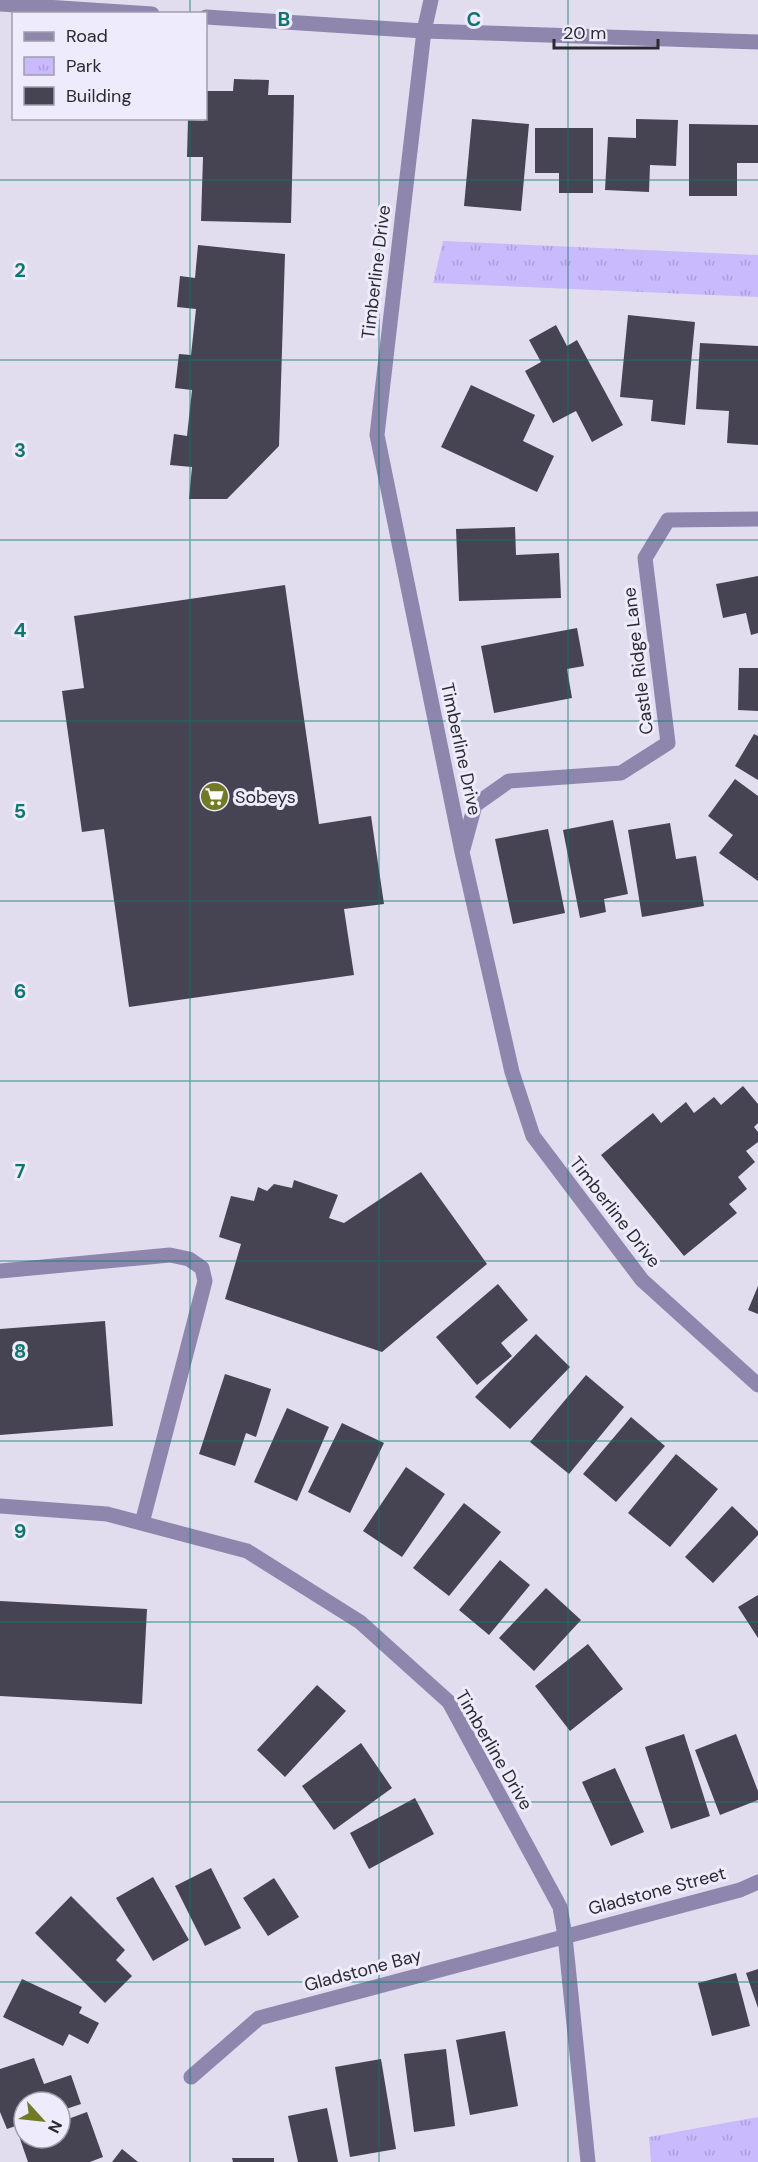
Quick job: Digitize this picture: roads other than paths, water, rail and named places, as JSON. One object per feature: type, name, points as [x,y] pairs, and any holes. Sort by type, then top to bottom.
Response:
[{"type":"street","name":"Timberline Drive","points":[[431,0],[424,31],[377,435],[462,852],[512,1072],[532,1136],[642,1280],[758,1385]]},
{"type":"street","points":[[0,4],[122,12]]},
{"type":"street","points":[[207,17],[424,31],[758,42]]},
{"type":"street","name":"Castle Ridge Lane","points":[[462,852],[475,805],[509,781],[621,773],[668,743],[645,558],[668,520],[758,519]]},
{"type":"street","points":[[0,1271],[170,1255],[189,1258],[202,1268],[205,1281],[142,1523]]},
{"type":"street","name":"Timberline Drive","points":[[0,1506],[107,1514],[248,1551],[360,1622],[449,1702],[560,1906],[588,2162]]},
{"type":"street","name":"Gladstone Street","points":[[565,1936],[740,1890],[758,1882]]},
{"type":"street","name":"Gladstone Bay","points":[[191,2077],[259,2018],[565,1936]]},
{"type":"place","name":"Sobeys","points":[[214,797]]}]
